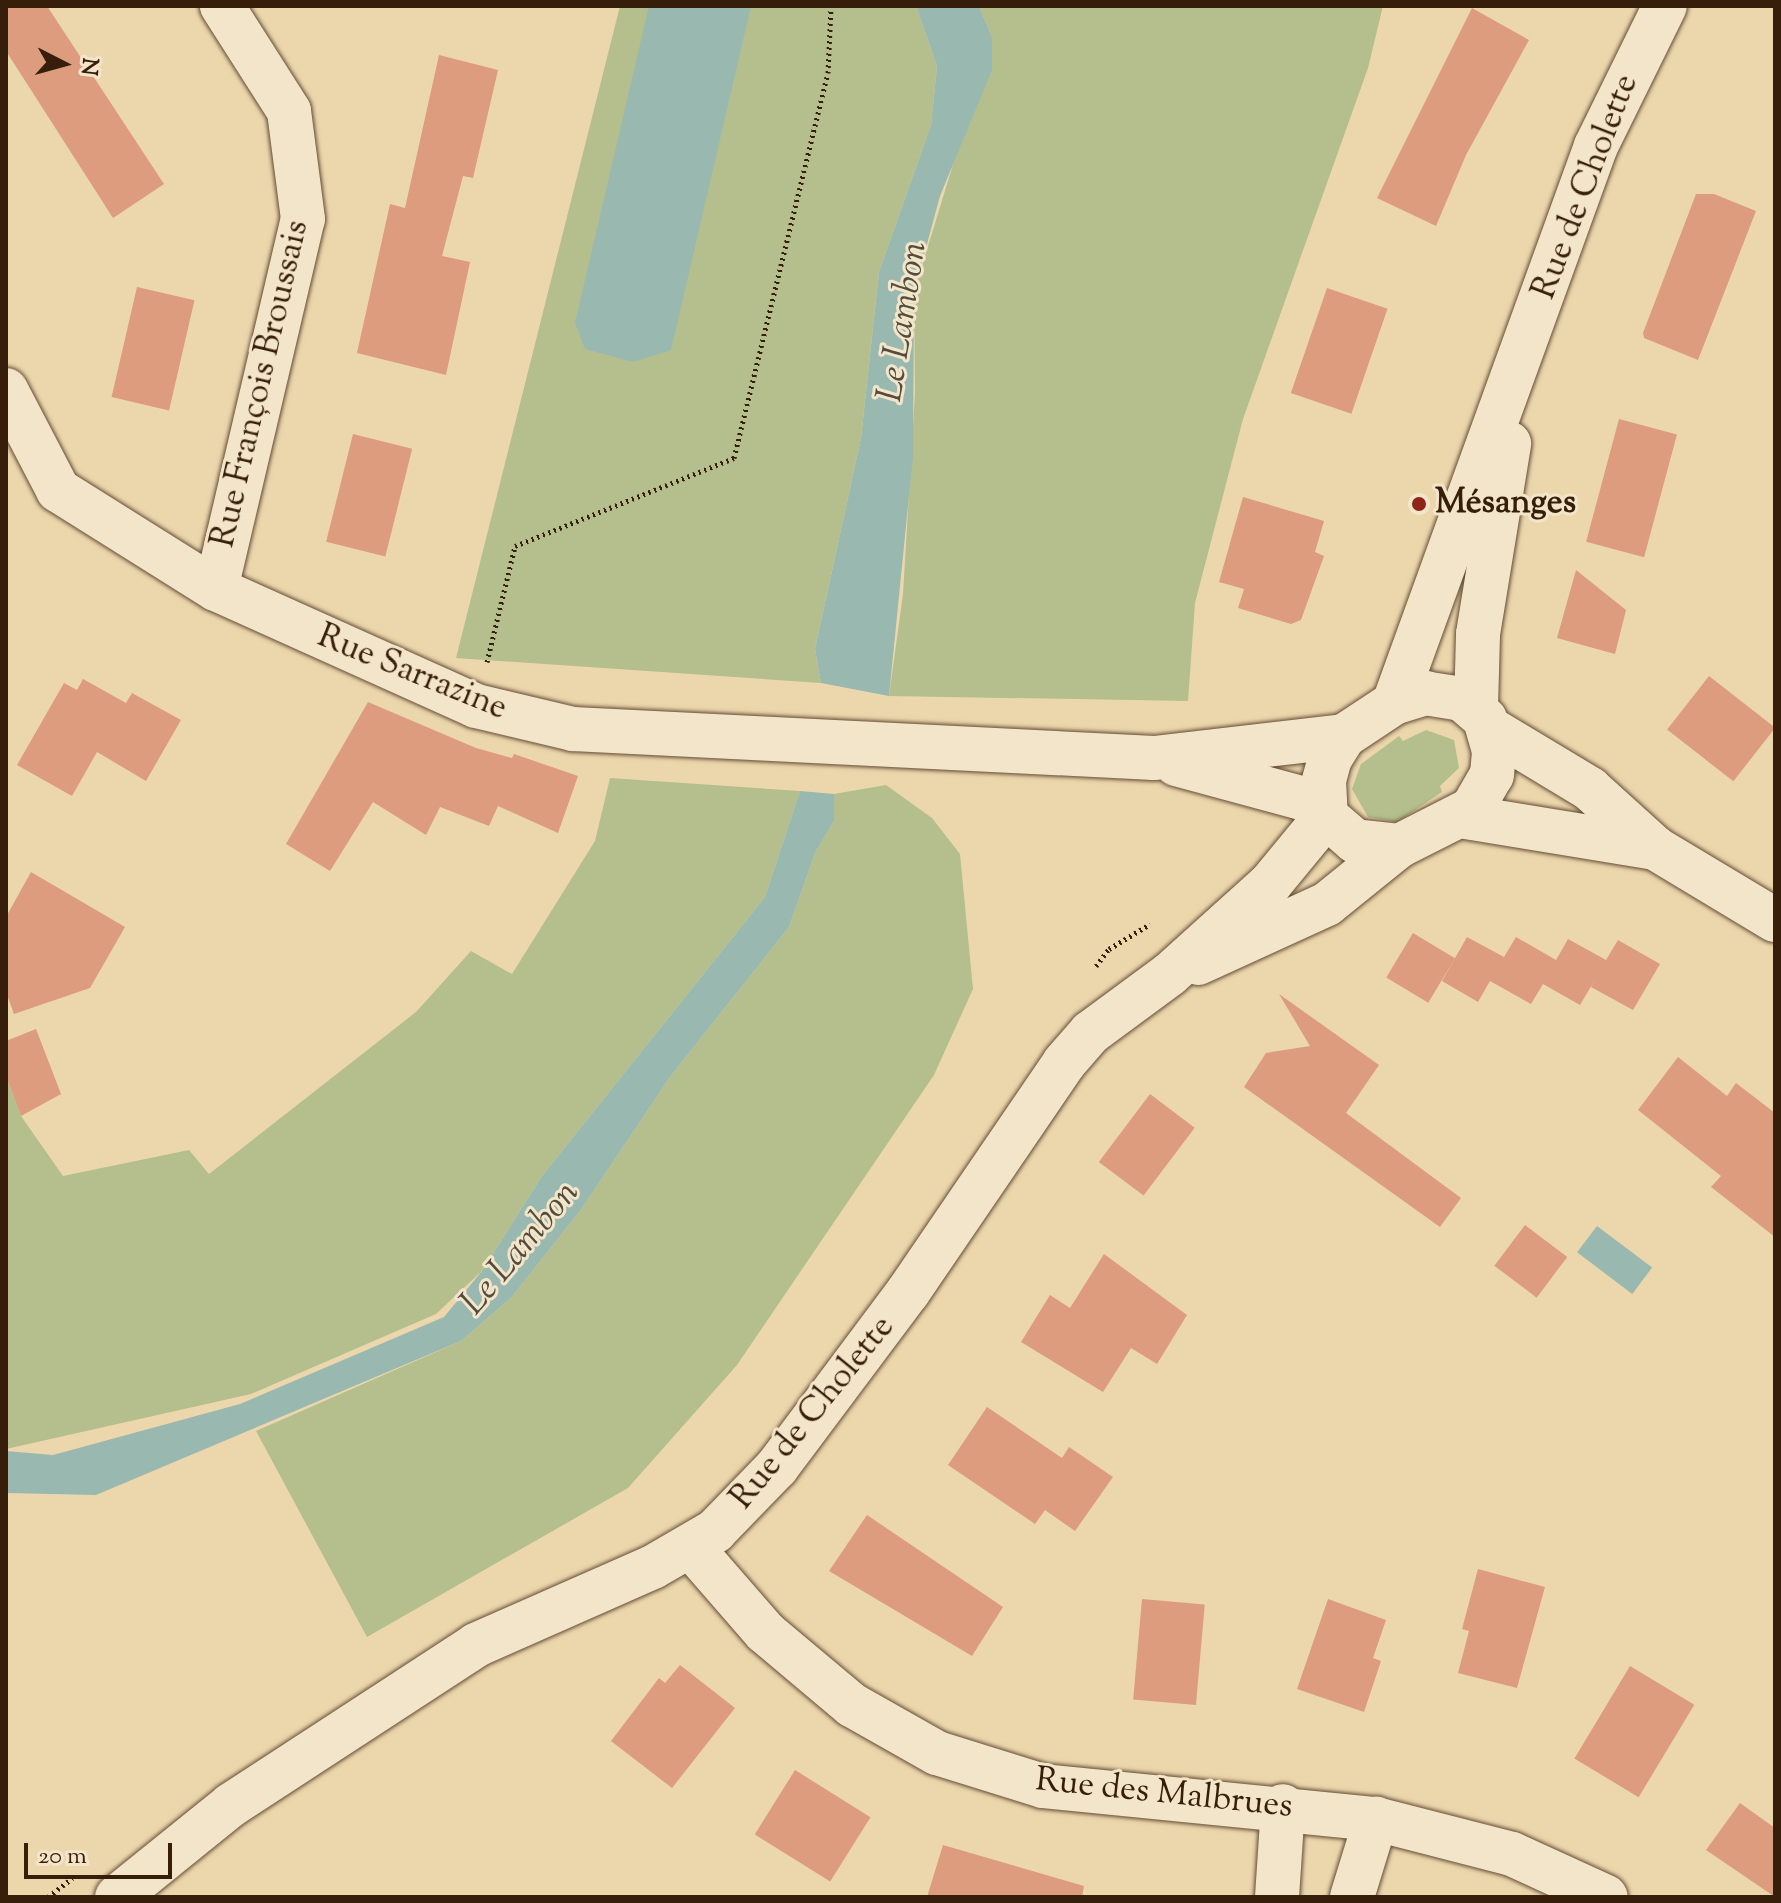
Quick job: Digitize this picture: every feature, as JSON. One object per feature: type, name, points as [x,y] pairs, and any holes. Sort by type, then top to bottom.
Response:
[{"type":"street","name":"Rue François Broussais","points":[[216,589],[303,219],[289,111],[222,6]]},
{"type":"street","name":"Rue de Cholette","points":[[1394,703],[1517,373],[1596,146],[1665,6]]},
{"type":"street","name":"Rue de Cholette","points":[[1483,718],[1478,634],[1506,480],[1517,373]]},
{"type":"street","name":"Rue Sarrazine","points":[[6,390],[58,490],[216,589],[476,706],[573,729],[1154,758],[1344,736]]},
{"type":"street","points":[[1483,718],[1492,775],[1480,799],[1460,816],[1399,846],[1355,841],[1324,810],[1330,758],[1344,736],[1394,703],[1426,693],[1462,699],[1483,718],[1590,789],[1655,848],[1775,920]]},
{"type":"street","name":"Rue Sarrazine","points":[[1154,758],[1324,810]]},
{"type":"street","name":"Rue de Cholette","points":[[117,1897],[231,1805],[476,1645],[692,1548],[777,1467],[908,1292],[1064,1063],[1090,1033],[1170,974],[1270,884],[1324,810]]},
{"type":"street","points":[[1460,816],[1655,848]]},
{"type":"street","name":"Rue de Cholette","points":[[1170,974],[1264,936],[1327,904],[1399,846]]},
{"type":"street","name":"Rue des Malbrues","points":[[692,1548],[765,1632],[830,1687],[937,1753],[1043,1786],[1283,1806],[1376,1819],[1512,1854],[1606,1897]]},
{"type":"street","points":[[1277,1897],[1283,1806]]},
{"type":"street","points":[[1352,1897],[1376,1819]]},
{"type":"path","points":[[476,706],[515,546],[734,458],[828,73],[831,6]]},
{"type":"path","points":[[1090,974],[1109,949],[1160,918]]},
{"type":"path","points":[[48,1897],[84,1869]]},
{"type":"green space","points":[[620,6],[916,6],[937,66],[931,125],[879,272],[861,438],[815,649],[821,683],[456,658]]},
{"type":"green space","points":[[979,6],[1383,6],[1368,68],[1243,419],[1195,603],[1188,701],[889,696],[903,594],[915,393],[914,292],[992,37]]},
{"type":"green space","points":[[1426,730],[1454,740],[1459,768],[1440,786],[1442,792],[1397,822],[1368,817],[1352,789],[1361,764],[1399,736],[1403,741]]},
{"type":"green space","points":[[610,778],[800,791],[765,897],[542,1176],[482,1271],[436,1314],[251,1394],[6,1449],[6,1076],[21,1116],[63,1176],[189,1150],[209,1174],[416,1012],[471,951],[512,974],[595,841]]},
{"type":"green space","points":[[886,785],[932,818],[960,854],[973,989],[934,1075],[737,1365],[628,1488],[367,1637],[256,1431],[461,1341],[511,1298],[580,1211],[670,1077],[789,927],[815,853],[834,821],[834,794]]},
{"type":"water","points":[[649,6],[751,6],[671,350],[633,362],[585,349],[575,323]]},
{"type":"water","name":"Le Lambon","points":[[916,6],[979,6],[992,37],[992,70],[940,196],[914,292],[913,456],[889,696],[821,683],[815,649],[861,438],[879,272],[931,125],[937,66]]},
{"type":"water","name":"Le Lambon","points":[[800,791],[834,794],[834,821],[815,853],[789,927],[670,1077],[580,1211],[511,1298],[461,1341],[96,1495],[6,1493],[6,1451],[53,1455],[240,1404],[444,1317],[482,1271],[542,1176],[765,897]]},
{"type":"water","points":[[1597,1226],[1652,1268],[1632,1294],[1577,1252]]},
{"type":"building","points":[[6,6],[47,6],[164,184],[113,218],[6,51]]},
{"type":"building","points":[[1472,8],[1529,40],[1466,155],[1436,226],[1377,198]]},
{"type":"building","points":[[439,55],[498,70],[473,178],[463,176],[442,256],[470,262],[446,375],[357,353],[390,204],[405,208]]},
{"type":"building","points":[[1696,194],[1714,194],[1756,211],[1698,360],[1644,338],[1643,333]]},
{"type":"building","points":[[137,287],[194,300],[169,410],[112,397]]},
{"type":"building","points":[[1327,288],[1388,309],[1351,414],[1291,393]]},
{"type":"building","points":[[1619,419],[1677,435],[1644,557],[1586,542]]},
{"type":"building","points":[[353,434],[412,449],[385,556],[326,542]]},
{"type":"building","points":[[1243,497],[1324,521],[1315,552],[1324,556],[1301,620],[1291,624],[1238,608],[1244,589],[1219,582]]},
{"type":"building","points":[[1576,570],[1626,610],[1615,654],[1557,638]]},
{"type":"building","points":[[1709,676],[1775,728],[1733,781],[1667,730]]},
{"type":"building","points":[[83,679],[126,703],[132,693],[181,720],[146,781],[97,752],[72,796],[17,765],[64,683],[77,690]]},
{"type":"building","points":[[368,702],[476,748],[512,758],[514,754],[578,776],[558,833],[498,806],[489,826],[440,807],[426,835],[373,802],[330,871],[286,844]]},
{"type":"building","points":[[31,872],[125,927],[90,988],[14,1014],[6,992],[6,917]]},
{"type":"building","points":[[1413,933],[1455,958],[1428,1003],[1386,978]]},
{"type":"building","points":[[1467,937],[1504,957],[1516,937],[1556,960],[1568,939],[1606,960],[1618,940],[1660,964],[1633,1010],[1591,987],[1596,978],[1580,1005],[1543,984],[1531,1004],[1490,981],[1478,1002],[1442,981]]},
{"type":"building","points":[[1279,994],[1379,1065],[1346,1113],[1461,1198],[1440,1227],[1244,1087],[1266,1053],[1310,1046]]},
{"type":"building","points":[[36,1029],[61,1094],[21,1116],[6,1076],[6,1041]]},
{"type":"building","points":[[1678,1057],[1727,1096],[1736,1083],[1775,1113],[1775,1237],[1711,1187],[1721,1176],[1638,1110]]},
{"type":"building","points":[[1150,1094],[1195,1128],[1144,1196],[1099,1162]]},
{"type":"building","points":[[1525,1225],[1567,1257],[1537,1298],[1494,1266]]},
{"type":"building","points":[[1104,1254],[1187,1315],[1157,1364],[1131,1348],[1103,1392],[1021,1342],[1050,1295],[1070,1308]]},
{"type":"building","points":[[987,1407],[1062,1458],[1069,1447],[1113,1477],[1075,1531],[1045,1510],[1035,1524],[948,1465]]},
{"type":"building","points":[[867,1515],[1003,1607],[972,1656],[829,1571]]},
{"type":"building","points":[[1478,1569],[1545,1587],[1517,1688],[1458,1673],[1469,1631],[1462,1629]]},
{"type":"building","points":[[1142,1599],[1205,1604],[1196,1705],[1133,1700]]},
{"type":"building","points":[[1328,1599],[1386,1620],[1373,1658],[1381,1661],[1364,1712],[1297,1689]]},
{"type":"building","points":[[680,1665],[735,1708],[672,1788],[611,1741],[659,1678],[665,1683]]},
{"type":"building","points":[[1630,1666],[1694,1705],[1639,1797],[1574,1759]]},
{"type":"building","points":[[795,1770],[870,1817],[830,1882],[755,1834]]},
{"type":"building","points":[[1740,1803],[1775,1828],[1775,1897],[1706,1850]]},
{"type":"building","points":[[943,1845],[1084,1886],[1082,1897],[927,1897]]},
{"type":"place","name":"Mésanges","points":[[1419,504]]}]
